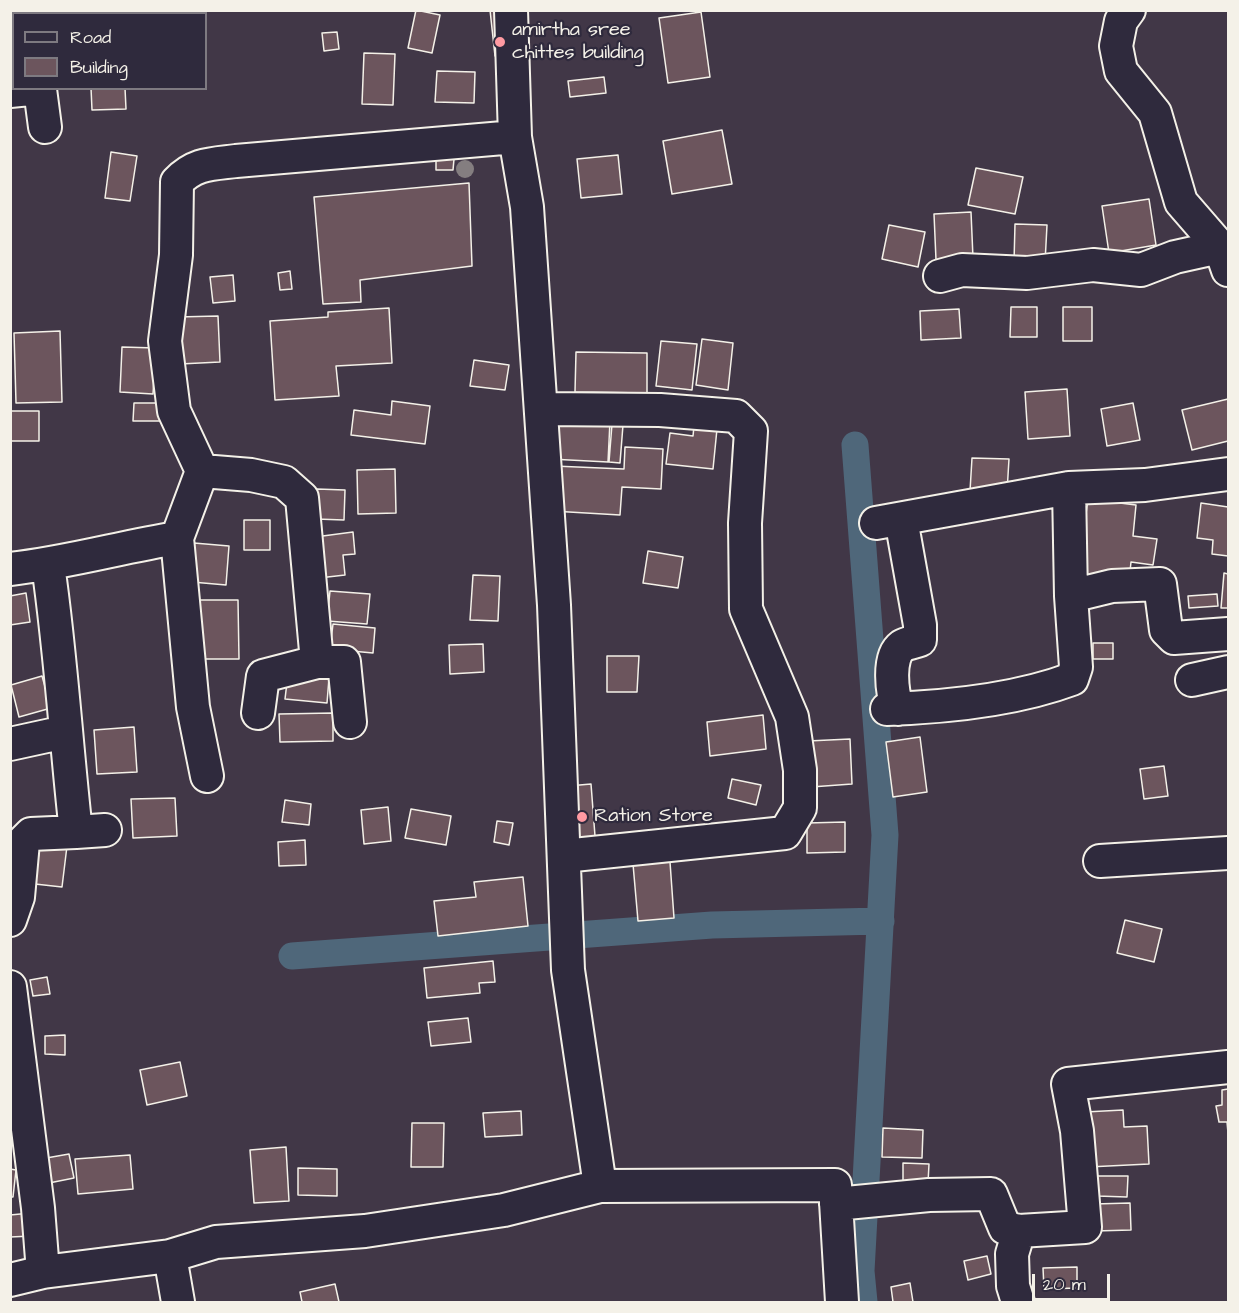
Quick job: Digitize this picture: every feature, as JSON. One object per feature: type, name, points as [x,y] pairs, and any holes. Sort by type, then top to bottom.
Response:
[{"type":"street","points":[[511,10],[515,136],[527,207],[554,605],[568,970],[600,1186]]},
{"type":"street","points":[[1129,10],[1121,21],[1116,46],[1121,71],[1155,113],[1181,202],[1224,258]]},
{"type":"street","points":[[10,91],[25,90]]},
{"type":"street","points":[[40,90],[45,127]]},
{"type":"street","points":[[207,776],[193,707],[177,538],[202,471],[174,411],[165,341],[176,255],[177,182],[197,166],[515,136]]},
{"type":"street","points":[[940,276],[962,270],[1027,273],[1093,265],[1141,270],[1175,257],[1224,258]]},
{"type":"street","points":[[542,409],[660,410],[736,416],[751,430],[745,523],[746,609],[792,717],[800,770],[800,808],[785,833],[564,856]]},
{"type":"street","points":[[202,471],[251,475],[284,482],[302,498],[317,662]]},
{"type":"street","points":[[1070,488],[1071,596],[1076,667],[1072,679],[1043,690],[936,707],[892,709],[893,658],[902,646],[920,640],[920,625],[888,521],[1070,488],[1145,485],[1228,474]]},
{"type":"street","points":[[10,569],[48,565],[177,538]]},
{"type":"street","points":[[10,920],[18,897],[23,842],[31,834],[91,831],[65,732],[61,658],[48,565]]},
{"type":"street","points":[[1071,596],[1112,586],[1160,584],[1166,630],[1174,638],[1228,634]]},
{"type":"street","points":[[258,713],[264,676],[317,662],[344,662],[350,722]]},
{"type":"street","points":[[1192,680],[1228,672]]},
{"type":"street","points":[[10,744],[65,732]]},
{"type":"street","points":[[1100,861],[1228,853]]},
{"type":"street","points":[[10,987],[38,1208],[43,1272]]},
{"type":"street","points":[[836,1204],[929,1195],[991,1194],[1005,1228],[1019,1231],[1084,1227],[1077,1131],[1068,1084],[1228,1067]]},
{"type":"street","points":[[10,1280],[43,1272],[170,1256],[216,1242],[365,1231],[504,1210],[600,1186],[835,1185],[842,1302]]},
{"type":"street","points":[[1018,1302],[1013,1286],[1012,1254],[1019,1231]]},
{"type":"street","points":[[170,1256],[178,1302]]},
{"type":"building","points":[[416,10],[440,15],[432,53],[408,48]]},
{"type":"building","name":"amirtha sree chittes building","points":[[490,10],[505,10],[508,56],[495,56]]},
{"type":"building","points":[[701,12],[710,77],[668,83],[659,18]]},
{"type":"building","points":[[337,32],[339,49],[324,51],[322,33]]},
{"type":"building","points":[[10,45],[12,45],[12,74],[10,74]]},
{"type":"building","points":[[364,53],[395,54],[393,105],[362,104]]},
{"type":"building","points":[[437,71],[475,72],[474,103],[435,102]]},
{"type":"building","points":[[604,77],[606,93],[570,97],[568,81]]},
{"type":"building","points":[[91,90],[125,90],[126,109],[92,110]]},
{"type":"building","points":[[722,130],[732,184],[672,194],[663,141]]},
{"type":"building","points":[[111,152],[137,156],[130,201],[105,198]]},
{"type":"building","points":[[618,155],[622,194],[581,198],[577,159]]},
{"type":"building","points":[[436,159],[454,159],[453,170],[436,170]]},
{"type":"building","points":[[976,168],[1023,177],[1015,214],[968,205]]},
{"type":"building","points":[[469,183],[472,266],[360,280],[361,302],[323,304],[314,197]]},
{"type":"building","points":[[1149,199],[1156,245],[1109,253],[1102,206]]},
{"type":"building","points":[[971,212],[973,258],[936,260],[934,214]]},
{"type":"building","points":[[1015,224],[1047,225],[1045,263],[1014,262]]},
{"type":"building","points":[[889,225],[925,232],[918,267],[882,259]]},
{"type":"building","points":[[290,271],[292,289],[280,290],[278,273]]},
{"type":"building","points":[[233,275],[235,301],[213,303],[210,277]]},
{"type":"building","points":[[1011,307],[1037,307],[1037,337],[1010,337]]},
{"type":"building","points":[[1063,307],[1092,307],[1092,341],[1063,341]]},
{"type":"building","points":[[389,308],[392,363],[336,366],[339,396],[275,400],[270,321],[328,317],[328,312]]},
{"type":"building","points":[[959,309],[961,338],[921,340],[920,311]]},
{"type":"building","points":[[218,316],[220,362],[180,364],[177,317]]},
{"type":"building","points":[[60,331],[62,402],[16,403],[14,333]]},
{"type":"building","points":[[702,339],[733,343],[728,390],[696,385]]},
{"type":"building","points":[[661,341],[697,344],[692,390],[656,386]]},
{"type":"building","points":[[122,347],[156,348],[153,394],[120,392]]},
{"type":"building","points":[[576,352],[647,353],[647,393],[575,392]]},
{"type":"building","points":[[474,360],[509,365],[505,390],[470,386]]},
{"type":"building","points":[[1067,389],[1070,436],[1028,439],[1025,392]]},
{"type":"building","points":[[1228,399],[1228,441],[1192,450],[1182,410]]},
{"type":"building","points":[[392,401],[430,406],[425,444],[351,435],[354,410],[391,415]]},
{"type":"building","points":[[134,403],[165,403],[165,421],[133,421]]},
{"type":"building","points":[[1133,403],[1140,440],[1107,446],[1101,409]]},
{"type":"building","points":[[10,411],[39,411],[39,441],[10,441]]},
{"type":"building","points":[[552,418],[610,421],[608,462],[550,459]]},
{"type":"building","points":[[612,424],[623,425],[620,463],[609,462]]},
{"type":"building","points":[[694,426],[717,429],[713,469],[666,464],[670,433],[693,436]]},
{"type":"building","points":[[625,447],[663,449],[661,489],[622,487],[620,515],[552,511],[554,466],[624,469]]},
{"type":"building","points":[[972,458],[1009,459],[1007,492],[970,491]]},
{"type":"building","points":[[395,469],[396,513],[358,514],[357,470]]},
{"type":"building","points":[[317,489],[345,490],[344,520],[316,519]]},
{"type":"building","points":[[1088,499],[1136,505],[1133,536],[1157,539],[1153,565],[1131,562],[1129,581],[1078,574]]},
{"type":"building","points":[[1201,503],[1228,507],[1228,556],[1212,554],[1213,540],[1197,538]]},
{"type":"building","points":[[244,520],[270,520],[270,550],[244,550]]},
{"type":"building","points":[[353,532],[355,554],[343,555],[345,575],[319,578],[315,537]]},
{"type":"building","points":[[194,543],[229,546],[226,585],[192,582]]},
{"type":"building","points":[[648,551],[683,557],[678,588],[643,583]]},
{"type":"building","points":[[1224,573],[1228,574],[1228,608],[1221,608]]},
{"type":"building","points":[[473,575],[500,576],[498,621],[470,620]]},
{"type":"building","points":[[330,591],[370,594],[367,624],[327,621]]},
{"type":"building","points":[[26,593],[30,622],[10,625],[10,596]]},
{"type":"building","points":[[1217,594],[1218,606],[1189,608],[1188,596]]},
{"type":"building","points":[[198,600],[238,600],[239,659],[198,659]]},
{"type":"building","points":[[333,624],[375,628],[373,653],[330,649]]},
{"type":"building","points":[[1093,643],[1113,643],[1113,659],[1093,659]]},
{"type":"building","points":[[483,644],[484,672],[450,674],[449,645]]},
{"type":"building","points":[[607,656],[639,656],[637,692],[607,692]]},
{"type":"building","points":[[288,674],[329,678],[327,703],[285,699]]},
{"type":"building","points":[[42,676],[51,708],[19,717],[11,685]]},
{"type":"building","points":[[333,713],[333,741],[280,742],[279,714]]},
{"type":"building","points":[[763,715],[766,749],[710,756],[707,722]]},
{"type":"building","points":[[134,727],[137,772],[97,774],[94,730]]},
{"type":"building","points":[[920,737],[927,792],[893,797],[886,742]]},
{"type":"building","points":[[850,739],[852,784],[811,787],[808,741]]},
{"type":"building","points":[[1164,766],[1168,796],[1144,799],[1140,769]]},
{"type":"building","points":[[732,779],[761,785],[756,805],[728,798]]},
{"type":"building","name":"Ration Store","points":[[591,784],[596,849],[574,851],[568,786]]},
{"type":"building","points":[[175,798],[177,836],[133,838],[131,799]]},
{"type":"building","points":[[285,800],[311,804],[309,825],[282,822]]},
{"type":"building","points":[[388,807],[391,841],[364,844],[361,810]]},
{"type":"building","points":[[411,809],[451,816],[446,845],[405,838]]},
{"type":"building","points":[[497,821],[513,823],[509,845],[494,842]]},
{"type":"building","points":[[845,822],[845,852],[807,853],[807,823]]},
{"type":"building","points":[[305,840],[306,865],[279,866],[278,842]]},
{"type":"building","points":[[40,843],[67,846],[62,887],[35,884]]},
{"type":"building","points":[[670,862],[674,918],[638,921],[633,864]]},
{"type":"building","points":[[523,877],[528,926],[438,936],[434,901],[476,897],[474,882]]},
{"type":"building","points":[[1125,920],[1162,929],[1154,962],[1117,953]]},
{"type":"building","points":[[493,961],[495,982],[479,983],[480,993],[427,998],[424,968]]},
{"type":"building","points":[[47,977],[50,994],[33,996],[30,980]]},
{"type":"building","points":[[468,1018],[471,1042],[431,1046],[428,1022]]},
{"type":"building","points":[[65,1035],[65,1055],[45,1054],[45,1036]]},
{"type":"building","points":[[180,1062],[187,1096],[147,1105],[140,1070]]},
{"type":"building","points":[[1228,1089],[1228,1133],[1227,1122],[1219,1122],[1216,1106],[1222,1105],[1222,1090]]},
{"type":"building","points":[[1123,1110],[1124,1127],[1147,1126],[1149,1164],[1088,1167],[1085,1112]]},
{"type":"building","points":[[521,1111],[522,1135],[485,1137],[483,1113]]},
{"type":"building","points":[[412,1123],[444,1123],[443,1167],[411,1167]]},
{"type":"building","points":[[883,1128],[923,1130],[922,1158],[882,1157]]},
{"type":"building","points":[[286,1147],[289,1201],[254,1203],[250,1150]]},
{"type":"building","points":[[69,1154],[74,1178],[39,1185],[35,1160]]},
{"type":"building","points":[[130,1155],[133,1189],[78,1194],[75,1159]]},
{"type":"building","points":[[903,1163],[929,1164],[928,1183],[903,1183]]},
{"type":"building","points":[[298,1168],[337,1169],[337,1196],[298,1195]]},
{"type":"building","points":[[10,1169],[16,1170],[13,1197],[10,1197]]},
{"type":"building","points":[[1097,1176],[1128,1176],[1127,1197],[1097,1196]]},
{"type":"building","points":[[1130,1203],[1131,1230],[1095,1231],[1094,1204]]},
{"type":"building","points":[[31,1213],[32,1236],[10,1237],[10,1215]]},
{"type":"building","points":[[987,1256],[991,1274],[968,1280],[964,1261]]},
{"type":"building","points":[[1077,1267],[1077,1288],[1044,1289],[1043,1268]]},
{"type":"building","points":[[910,1283],[913,1302],[893,1302],[891,1287]]},
{"type":"building","points":[[335,1284],[339,1302],[302,1302],[300,1292]]},
{"type":"waterway","points":[[855,445],[885,835],[861,1271],[864,1302]]},
{"type":"waterway","points":[[292,956],[712,925],[881,921]]},
{"type":"place","name":"amirtha sree chittes building","points":[[500,42]]},
{"type":"place","name":"Ration Store","points":[[582,817]]}]
